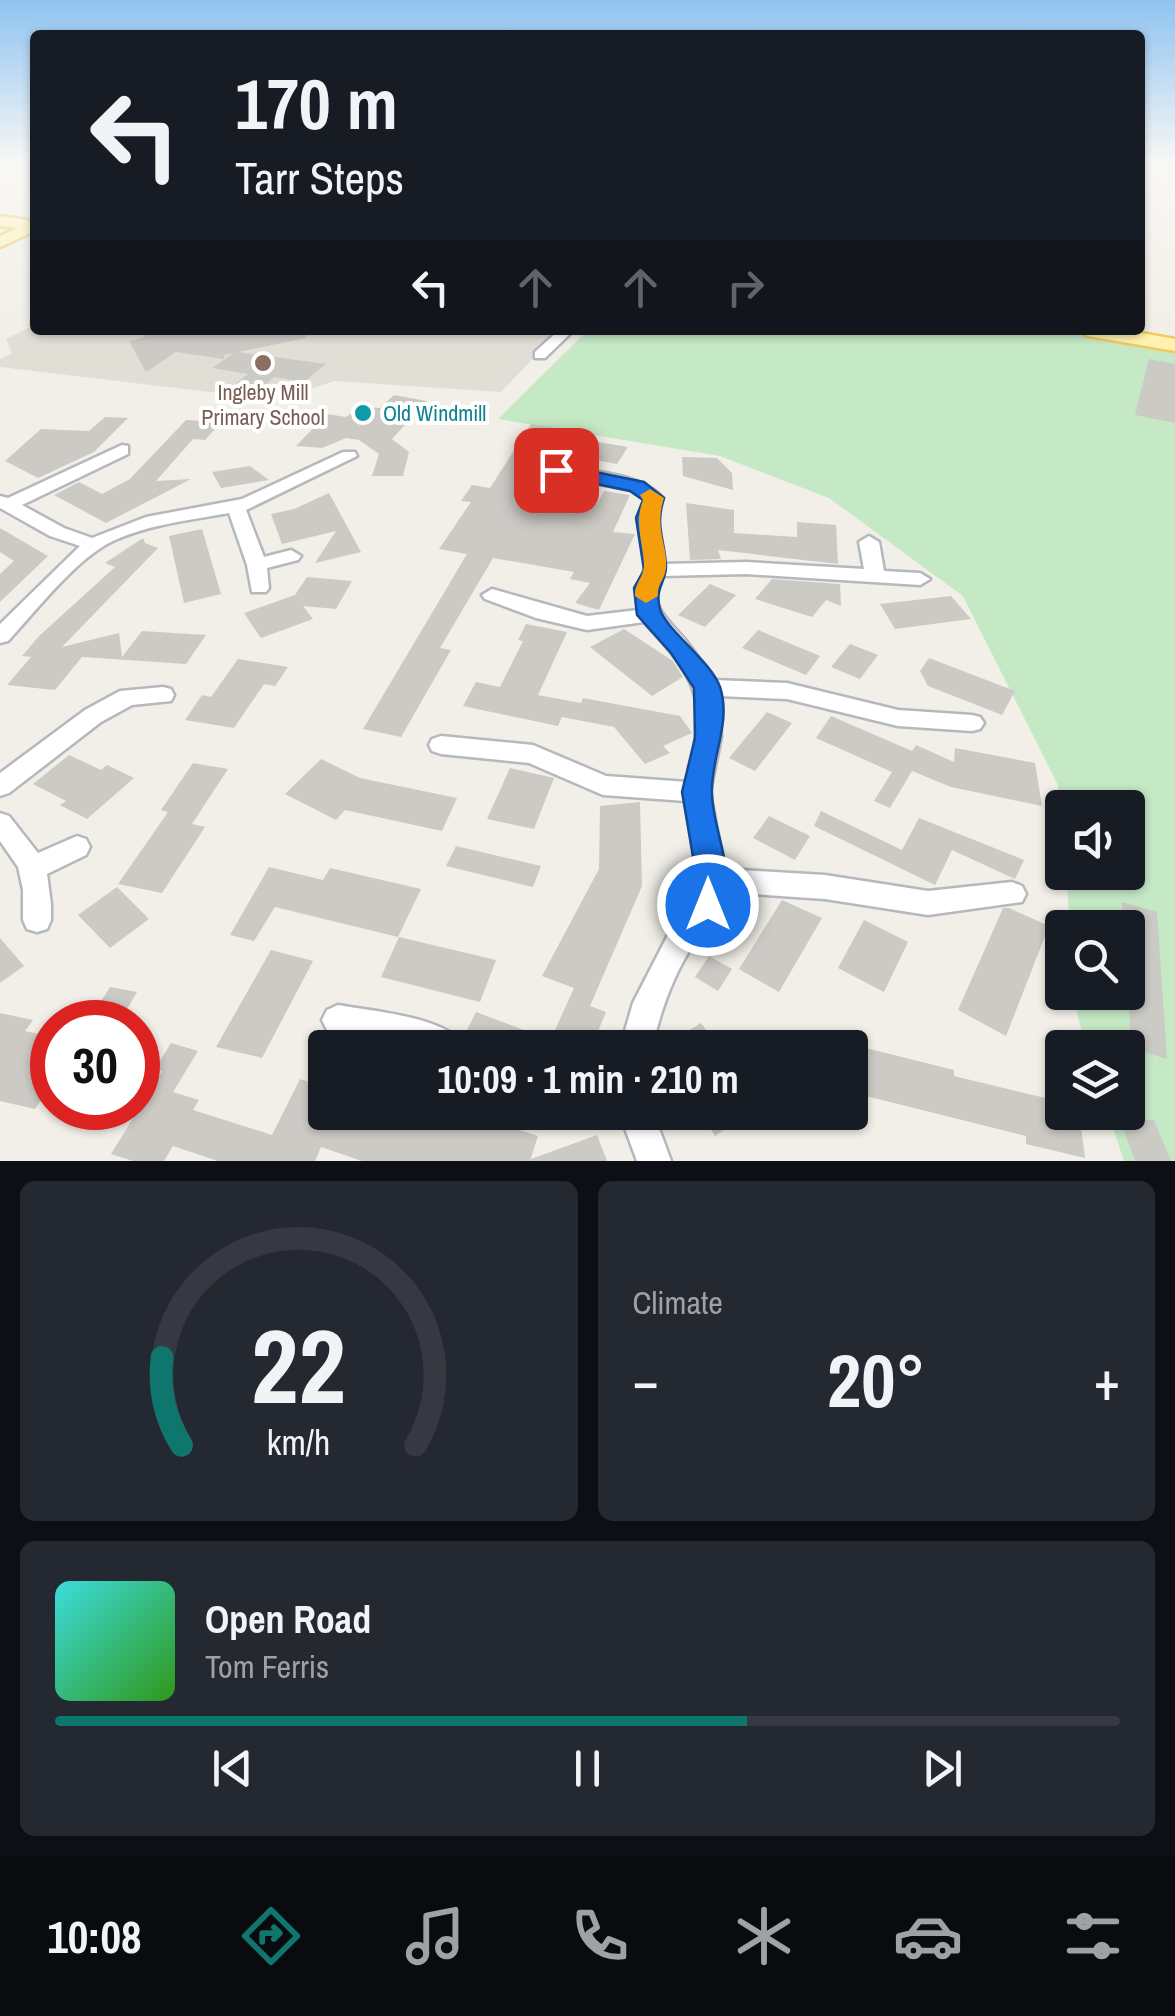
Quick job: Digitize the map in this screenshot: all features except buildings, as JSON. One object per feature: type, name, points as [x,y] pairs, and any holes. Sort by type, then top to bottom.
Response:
[{"type":"main road","points":[[1117,335],[1175,345]]},
{"type":"street","points":[[540,355],[562,335]]},
{"type":"street","points":[[4,503],[104,467],[122,450]]},
{"type":"street","points":[[0,636],[92,544],[153,521],[236,506],[334,473],[349,456]]},
{"type":"street","points":[[556,470],[636,486],[654,498],[647,518],[656,570],[646,588],[649,615],[680,647],[707,688],[709,738],[697,792],[712,880],[708,905],[681,938],[644,1013],[640,1030]]},
{"type":"street","points":[[4,503],[58,532],[92,544]]},
{"type":"street","points":[[236,506],[257,565],[259,588]]},
{"type":"street","points":[[869,542],[875,576]]},
{"type":"street","points":[[257,565],[292,556]]},
{"type":"street","points":[[656,570],[746,568],[920,579]]},
{"type":"street","points":[[492,594],[543,613],[588,623],[649,615]]},
{"type":"street","points":[[0,786],[124,688],[163,696]]},
{"type":"street","points":[[707,688],[787,690],[898,718],[972,723]]},
{"type":"street","points":[[442,744],[533,754],[603,785],[697,792]]},
{"type":"street","points":[[0,823],[34,867],[39,884],[37,920]]},
{"type":"street","points":[[34,867],[77,847]]},
{"type":"street","points":[[712,880],[825,887],[928,903],[1012,894]]},
{"type":"street","points":[[338,1020],[389,1030]]},
{"type":"street","points":[[643,1130],[654,1161]]},
{"type":"shaded area","name":"Ingleby Mill Primary School","points":[[30,327],[30,335],[555,335],[501,392],[334,381],[290,396],[260,398],[0,367],[0,359],[12,353],[6,339]]},
{"type":"green space","points":[[583,335],[1085,335],[1175,352],[1175,1161],[1124,1161],[1114,1130],[1145,1130],[1145,1030],[1082,1030],[1078,1018],[1077,1010],[1145,1010],[1145,910],[1069,910],[1067,890],[1145,890],[1145,790],[1058,790],[963,596],[829,498],[720,456],[498,419]]},
{"type":"slow traffic","points":[[646,596],[656,570],[647,518],[654,498],[650,495]]},
{"type":"place","name":"Ingleby Mill Primary School","points":[[263,363]]},
{"type":"place","name":"Old Windmill","points":[[363,413]]},
{"type":"route","points":[[556,470],[636,486],[654,498],[647,518],[656,570],[646,588],[649,615],[680,647],[707,688],[709,738],[697,792],[712,880],[708,905]]}]
